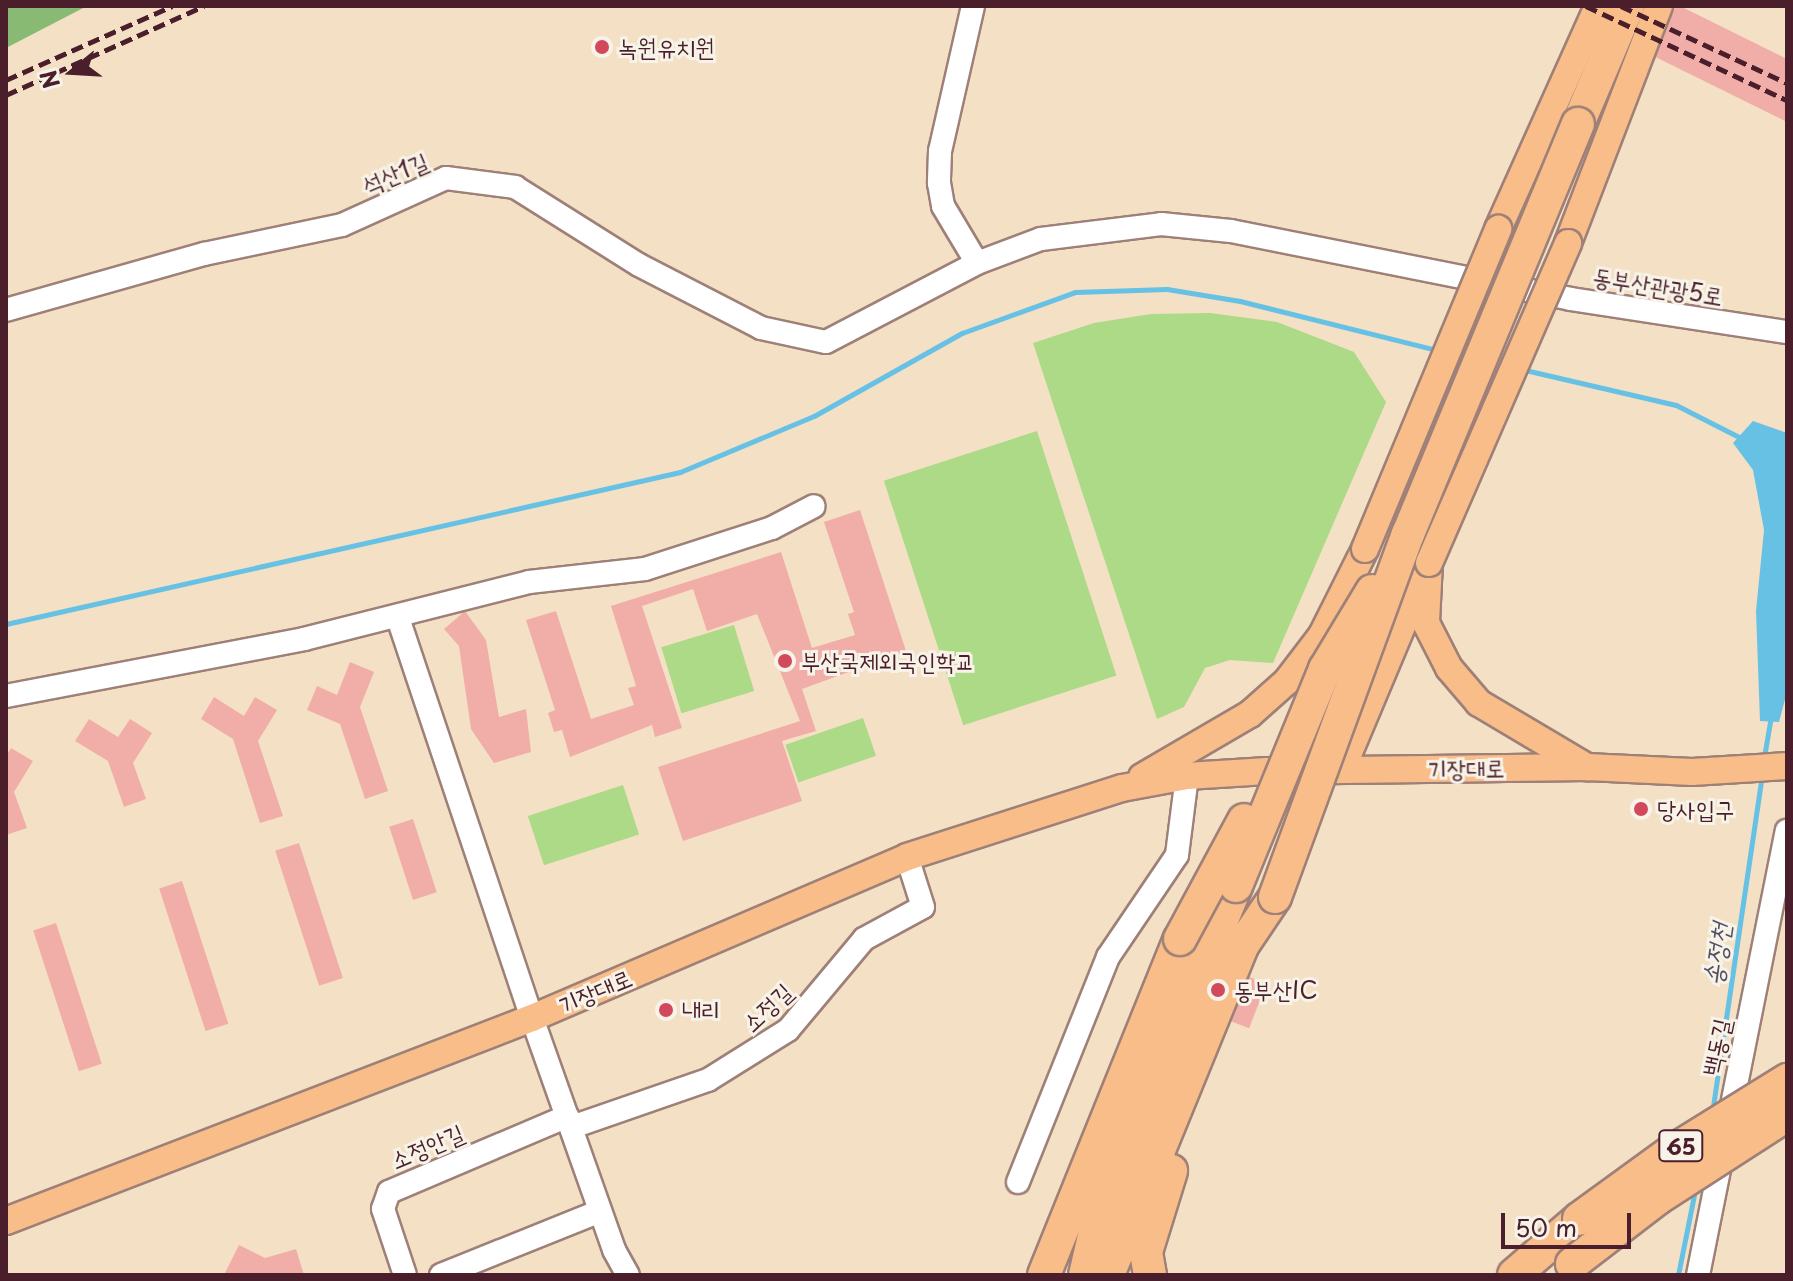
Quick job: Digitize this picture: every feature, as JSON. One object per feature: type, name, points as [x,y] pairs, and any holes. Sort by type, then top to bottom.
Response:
[{"type":"highway","points":[[1150,1275],[1146,1252],[1157,1204],[1264,952],[1275,897],[1408,534],[1628,6]]},
{"type":"highway","points":[[1044,1275],[1180,939],[1325,669],[1408,534]]},
{"type":"highway","points":[[1085,1275],[1097,1223],[1325,669]]},
{"type":"highway","points":[[1108,1275],[1242,946],[1275,897]]},
{"type":"highway","name":"65","points":[[1514,1275],[1579,1219],[1671,1152],[1787,1080]]},
{"type":"highway","name":"65","points":[[1565,1269],[1658,1198],[1787,1115]]},
{"type":"main road","points":[[1267,771],[1365,549],[1498,229],[1598,6]]},
{"type":"main road","points":[[1342,769],[1568,243],[1659,6]]},
{"type":"main road","points":[[1122,788],[1250,714],[1287,681],[1322,635],[1365,549]]},
{"type":"main road","points":[[1429,563],[1426,623],[1449,668],[1479,703],[1587,767]]},
{"type":"main road","name":"기장대로","points":[[6,1221],[532,1018],[907,857],[1122,788],[1187,776],[1267,771],[1587,767],[1745,769],[1787,766]]},
{"type":"street","points":[[973,6],[940,151],[939,183],[943,206],[977,263]]},
{"type":"street","name":"석산1길","points":[[6,310],[204,254],[342,225],[446,178],[515,187],[639,265],[761,328],[826,342]]},
{"type":"street","name":"동부산관광5로","points":[[826,342],[977,263],[1041,239],[1161,224],[1245,234],[1521,288],[1787,332]]},
{"type":"street","points":[[6,696],[398,618],[529,582],[645,569],[772,528],[814,506]]},
{"type":"street","points":[[398,618],[532,1018],[600,1211],[628,1275]]},
{"type":"street","points":[[1018,1182],[1108,957],[1177,855],[1187,776]]},
{"type":"street","name":"백동길","points":[[1698,1275],[1787,831]]},
{"type":"street","name":"소정길","points":[[570,1121],[708,1080],[788,1030],[864,939],[923,907],[907,857]]},
{"type":"street","name":"소정안길","points":[[401,1274],[383,1209],[389,1192],[570,1121]]},
{"type":"street","points":[[441,1275],[600,1211]]},
{"type":"green space","points":[[6,6],[87,6],[6,48]]},
{"type":"green space","points":[[1210,313],[1277,322],[1354,352],[1386,402],[1273,663],[1230,660],[1205,668],[1184,707],[1157,719],[1033,343],[1094,323],[1151,314]]},
{"type":"green space","points":[[1037,431],[1116,675],[963,725],[884,481]]},
{"type":"green space","points":[[734,625],[754,691],[681,713],[661,647]]},
{"type":"green space","points":[[863,718],[876,756],[798,783],[785,745]]},
{"type":"green space","points":[[623,785],[639,834],[544,865],[528,816]]},
{"type":"water","points":[[1753,421],[1787,433],[1787,692],[1779,722],[1760,721],[1756,611],[1764,530],[1753,470],[1733,443]]},
{"type":"building","points":[[1640,6],[1680,6],[1787,59],[1787,122],[1623,41]]},
{"type":"building","points":[[860,510],[906,651],[802,689],[816,731],[782,741],[802,801],[683,841],[658,767],[800,721],[757,614],[707,631],[693,589],[642,606],[682,728],[655,737],[652,725],[570,757],[562,730],[554,732],[548,713],[555,710],[526,620],[556,611],[591,719],[634,705],[628,688],[636,686],[611,606],[781,552],[812,648],[855,635],[848,614],[854,612],[824,522]]},
{"type":"building","points":[[465,611],[486,640],[499,717],[526,709],[531,752],[494,763],[471,729],[459,646],[444,629]]},
{"type":"building","points":[[350,662],[374,672],[360,707],[388,791],[365,799],[340,724],[307,710],[317,686],[337,695]]},
{"type":"building","points":[[214,697],[244,716],[255,697],[277,710],[258,741],[283,816],[260,823],[233,739],[201,719]]},
{"type":"building","points":[[89,719],[118,737],[130,719],[152,733],[133,763],[146,799],[124,807],[108,761],[75,741]]},
{"type":"building","points":[[11,748],[33,761],[14,792],[27,828],[6,835],[6,756]]},
{"type":"building","points":[[413,819],[437,892],[413,900],[389,827]]},
{"type":"building","points":[[299,843],[343,978],[319,986],[275,851]]},
{"type":"building","points":[[182,881],[228,1024],[206,1031],[159,888]]},
{"type":"building","points":[[56,923],[102,1064],[79,1071],[33,930]]},
{"type":"building","name":"동부산IC","points":[[1187,953],[1266,983],[1249,1028],[1170,998]]},
{"type":"building","points":[[239,1245],[265,1258],[296,1249],[304,1275],[224,1275]]},
{"type":"waterway","points":[[6,624],[680,472],[814,416],[962,333],[1075,292],[1167,289],[1240,301],[1437,350]]},
{"type":"waterway","points":[[1521,369],[1676,405],[1743,439]]},
{"type":"waterway","name":"송정천","points":[[1764,757],[1771,716]]},
{"type":"waterway","name":"송정천","points":[[1712,1113],[1762,775]]},
{"type":"waterway","name":"송정천","points":[[1678,1275],[1695,1190]]},
{"type":"railway","points":[[6,80],[172,6]]},
{"type":"railway","points":[[6,95],[204,6]]},
{"type":"railway","points":[[1586,6],[1787,100]]},
{"type":"railway","points":[[1621,6],[1787,83]]},
{"type":"place","name":"녹원유치원","points":[[602,47]]},
{"type":"place","name":"부산국제외국인학교","points":[[785,661]]},
{"type":"place","name":"당사입구","points":[[1641,809]]},
{"type":"place","name":"동부산IC","points":[[1218,990]]},
{"type":"place","name":"내리","points":[[666,1010]]}]
